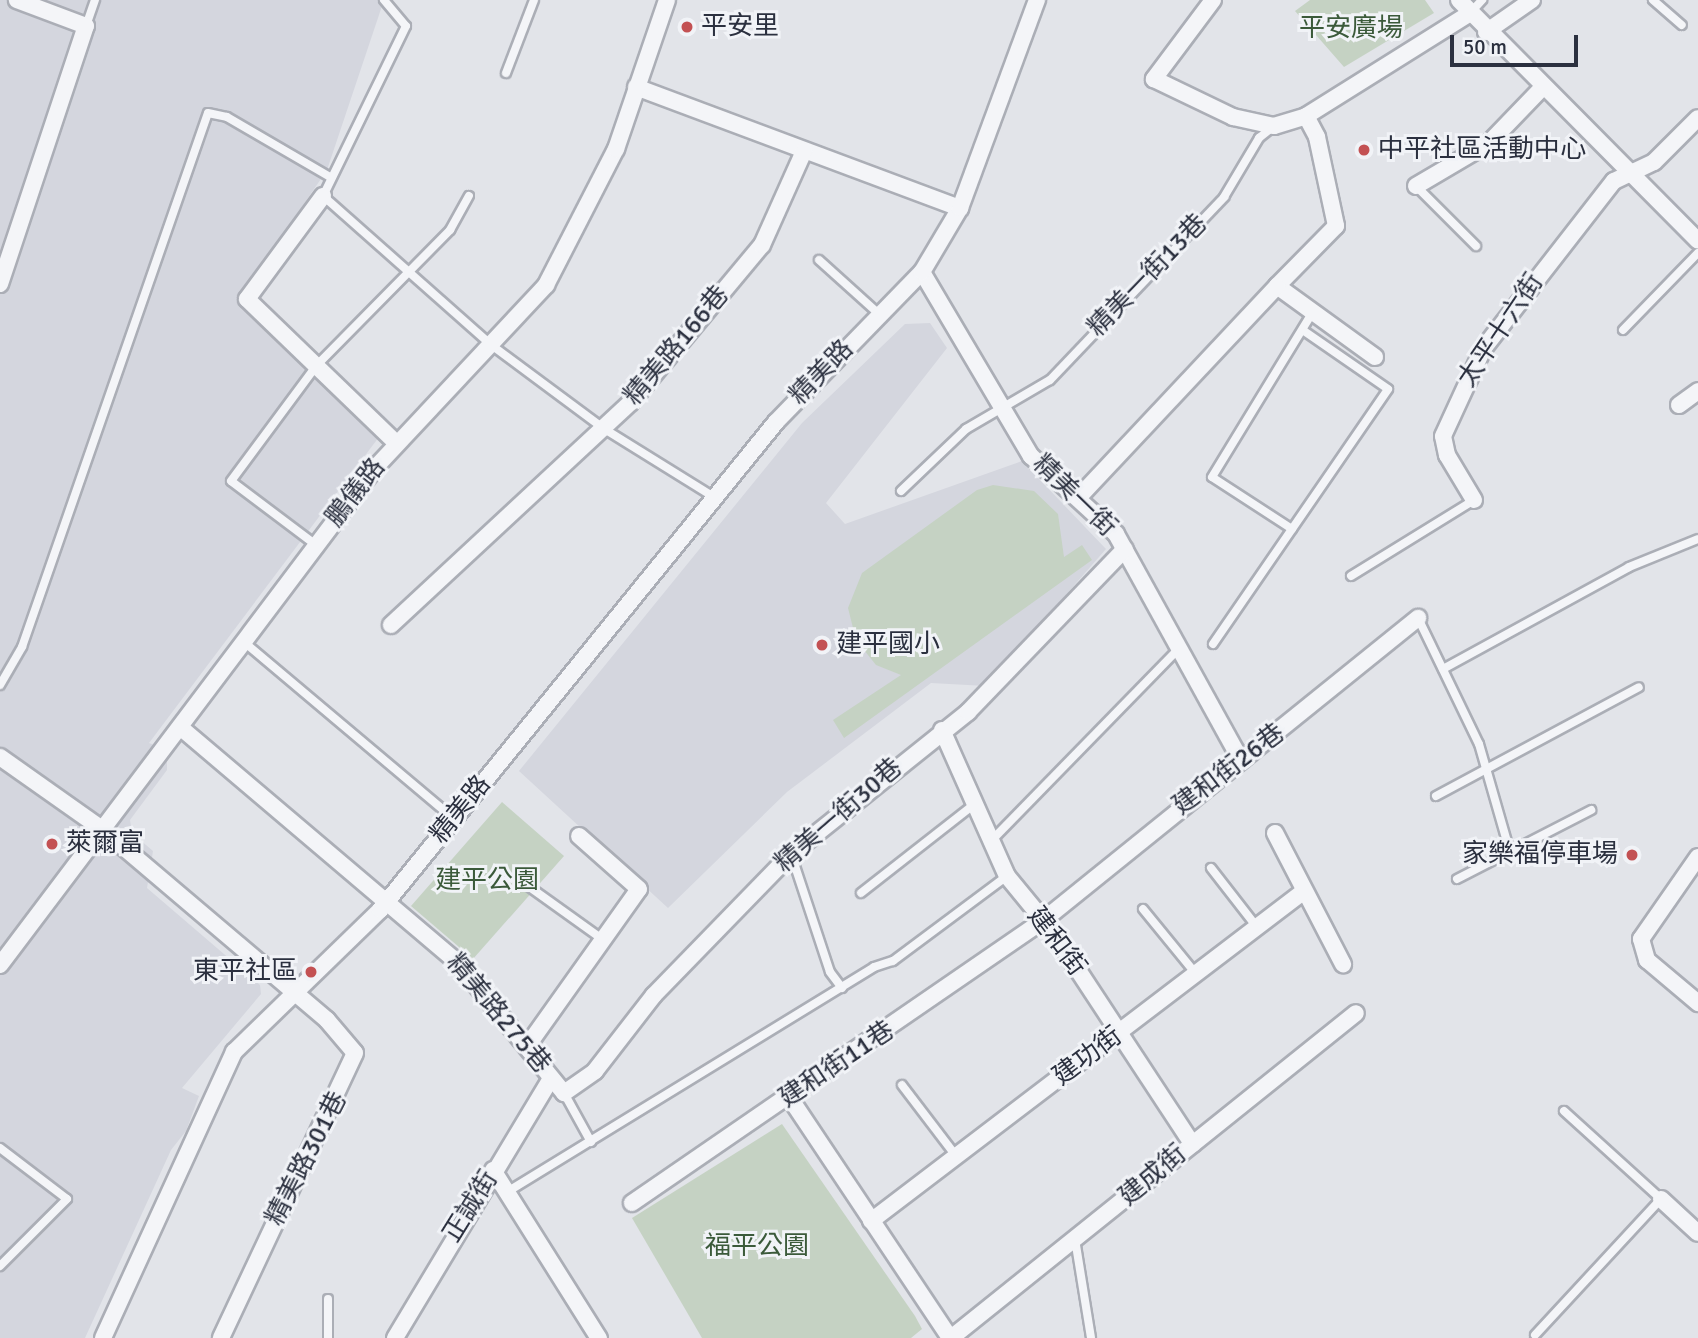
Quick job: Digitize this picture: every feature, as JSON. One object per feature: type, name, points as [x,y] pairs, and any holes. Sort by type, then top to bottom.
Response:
[{"type":"street","points":[[0,284],[86,26],[17,0]]},
{"type":"street","name":"鵬儀路","points":[[0,965],[180,727],[242,640],[396,443],[546,285],[616,149],[667,0]]},
{"type":"street","name":"精美路","points":[[103,1338],[221,1070],[280,1002],[299,995],[386,903],[714,497],[879,314],[922,272],[960,208],[1037,0]]},
{"type":"street","points":[[1213,0],[1154,79],[1233,117],[1274,126],[1306,116],[1465,6],[1486,32],[1698,241]]},
{"type":"street","points":[[1486,32],[1532,0]]},
{"type":"street","points":[[636,87],[960,208]]},
{"type":"street","points":[[1416,186],[1489,143],[1542,88]]},
{"type":"street","points":[[1079,497],[1336,226],[1306,116]]},
{"type":"street","name":"太平十六街","points":[[1474,500],[1447,455],[1450,411],[1483,349],[1573,227],[1614,181],[1633,176],[1698,118]]},
{"type":"street","name":"精美路166巷","points":[[391,625],[606,430],[762,245],[804,151]]},
{"type":"street","points":[[323,197],[247,299],[396,443]]},
{"type":"street","name":"精美一街","points":[[922,272],[1031,456],[1079,497],[1125,549],[1182,645],[1241,760]]},
{"type":"street","points":[[1277,286],[1311,316],[1375,357]]},
{"type":"street","points":[[1679,405],[1698,391]]},
{"type":"street","name":"精美一街30巷","points":[[564,1093],[595,1071],[654,995],[791,853],[942,730],[968,712],[1125,549]]},
{"type":"street","name":"建和街26巷","points":[[1040,923],[1418,618]]},
{"type":"street","name":"精美路275巷","points":[[180,727],[386,903],[402,909],[458,963],[528,1045],[564,1093]]},
{"type":"street","name":"建和街","points":[[942,730],[972,806],[1007,876],[1040,923],[1053,932],[1192,1144]]},
{"type":"street","points":[[0,757],[102,829],[299,995]]},
{"type":"street","points":[[1275,833],[1342,964]]},
{"type":"street","points":[[528,1045],[639,889],[579,836]]},
{"type":"street","points":[[1698,857],[1641,940],[1647,960],[1698,1003]]},
{"type":"street","name":"建功街","points":[[871,1221],[1304,891]]},
{"type":"street","name":"建和街11巷","points":[[632,1203],[790,1098],[1040,923]]},
{"type":"street","name":"精美路301巷","points":[[221,1338],[353,1068],[355,1053],[299,995]]},
{"type":"street","name":"建成街","points":[[951,1338],[1356,1013]]},
{"type":"street","name":"正誠街","points":[[395,1338],[551,1078]]},
{"type":"street","points":[[790,1098],[951,1338]]},
{"type":"street","points":[[494,1170],[599,1338]]},
{"type":"street","points":[[1661,1199],[1698,1233]]},
{"type":"lane","points":[[86,26],[95,0]]},
{"type":"lane","points":[[384,0],[406,26],[330,177],[323,197],[409,270],[489,344],[606,430],[714,497]]},
{"type":"lane","points":[[506,73],[534,0]]},
{"type":"lane","points":[[1465,6],[1482,0]]},
{"type":"lane","points":[[1653,0],[1682,25]]},
{"type":"lane","points":[[0,685],[22,647],[208,113],[227,117],[330,177]]},
{"type":"lane","name":"精美一街13巷","points":[[901,491],[966,429],[1050,380],[1224,197],[1259,138],[1274,126]]},
{"type":"lane","points":[[1416,186],[1476,246]]},
{"type":"lane","points":[[316,545],[231,481],[316,366],[450,230],[469,196]]},
{"type":"lane","points":[[1623,330],[1698,253]]},
{"type":"lane","points":[[819,260],[879,314]]},
{"type":"lane","points":[[1292,529],[1212,477],[1311,316]]},
{"type":"lane","points":[[1213,644],[1388,389],[1304,331]]},
{"type":"lane","name":"太平十六街","points":[[1351,576],[1474,500]]},
{"type":"lane","points":[[1443,669],[1629,567],[1698,539]]},
{"type":"lane","points":[[1418,618],[1486,765],[1510,852]]},
{"type":"lane","points":[[242,640],[453,818]]},
{"type":"lane","points":[[990,842],[1182,645]]},
{"type":"lane","points":[[1436,796],[1486,765],[1639,687]]},
{"type":"lane","points":[[862,893],[972,806]]},
{"type":"lane","points":[[1457,879],[1591,810]]},
{"type":"lane","points":[[791,853],[830,972],[842,988]]},
{"type":"lane","points":[[1211,869],[1256,927]]},
{"type":"lane","points":[[507,1192],[842,988],[893,961],[1007,876]]},
{"type":"lane","points":[[531,888],[602,939]]},
{"type":"lane","points":[[1143,909],[1196,974]]},
{"type":"lane","points":[[902,1085],[956,1156]]},
{"type":"lane","name":"精美路275巷","points":[[564,1093],[591,1142]]},
{"type":"lane","points":[[1535,1335],[1661,1199],[1564,1111]]},
{"type":"lane","points":[[0,1149],[67,1199],[0,1266]]},
{"type":"lane","points":[[1075,1239],[1091,1338]]},
{"type":"lane","points":[[328,1299],[328,1338]]},
{"type":"shaded area","points":[[0,0],[384,0],[327,170],[239,299],[388,425],[149,743],[167,750],[167,770],[130,820],[132,833],[153,851],[147,888],[260,985],[261,994],[182,1088],[199,1096],[186,1131],[171,1150],[85,1338],[0,1338]]},
{"type":"shaded area","name":"建平國小","points":[[930,323],[947,348],[826,503],[845,524],[1022,461],[1106,549],[986,686],[931,683],[787,792],[668,908],[519,771],[802,423],[905,324]]},
{"type":"green space","name":"平安廣場","points":[[1310,0],[1425,0],[1434,13],[1344,67],[1295,11]]},
{"type":"green space","points":[[993,485],[1034,491],[1058,514],[1064,557],[1082,545],[1092,560],[844,738],[833,720],[901,675],[876,665],[856,640],[848,608],[862,573],[977,490]]},
{"type":"green space","name":"建平公園","points":[[502,802],[564,856],[473,959],[411,906]]},
{"type":"green space","name":"福平公園","points":[[782,1124],[915,1316],[922,1329],[911,1338],[702,1338],[632,1218]]},
{"type":"place","name":"平安里","points":[[687,27]]},
{"type":"place","name":"中平社區活動中心","points":[[1364,150]]},
{"type":"place","name":"建平國小","points":[[822,645]]},
{"type":"place","name":"萊爾富","points":[[52,844]]},
{"type":"place","name":"家樂福停車場","points":[[1632,855]]},
{"type":"place","name":"東平社區","points":[[311,972]]}]
